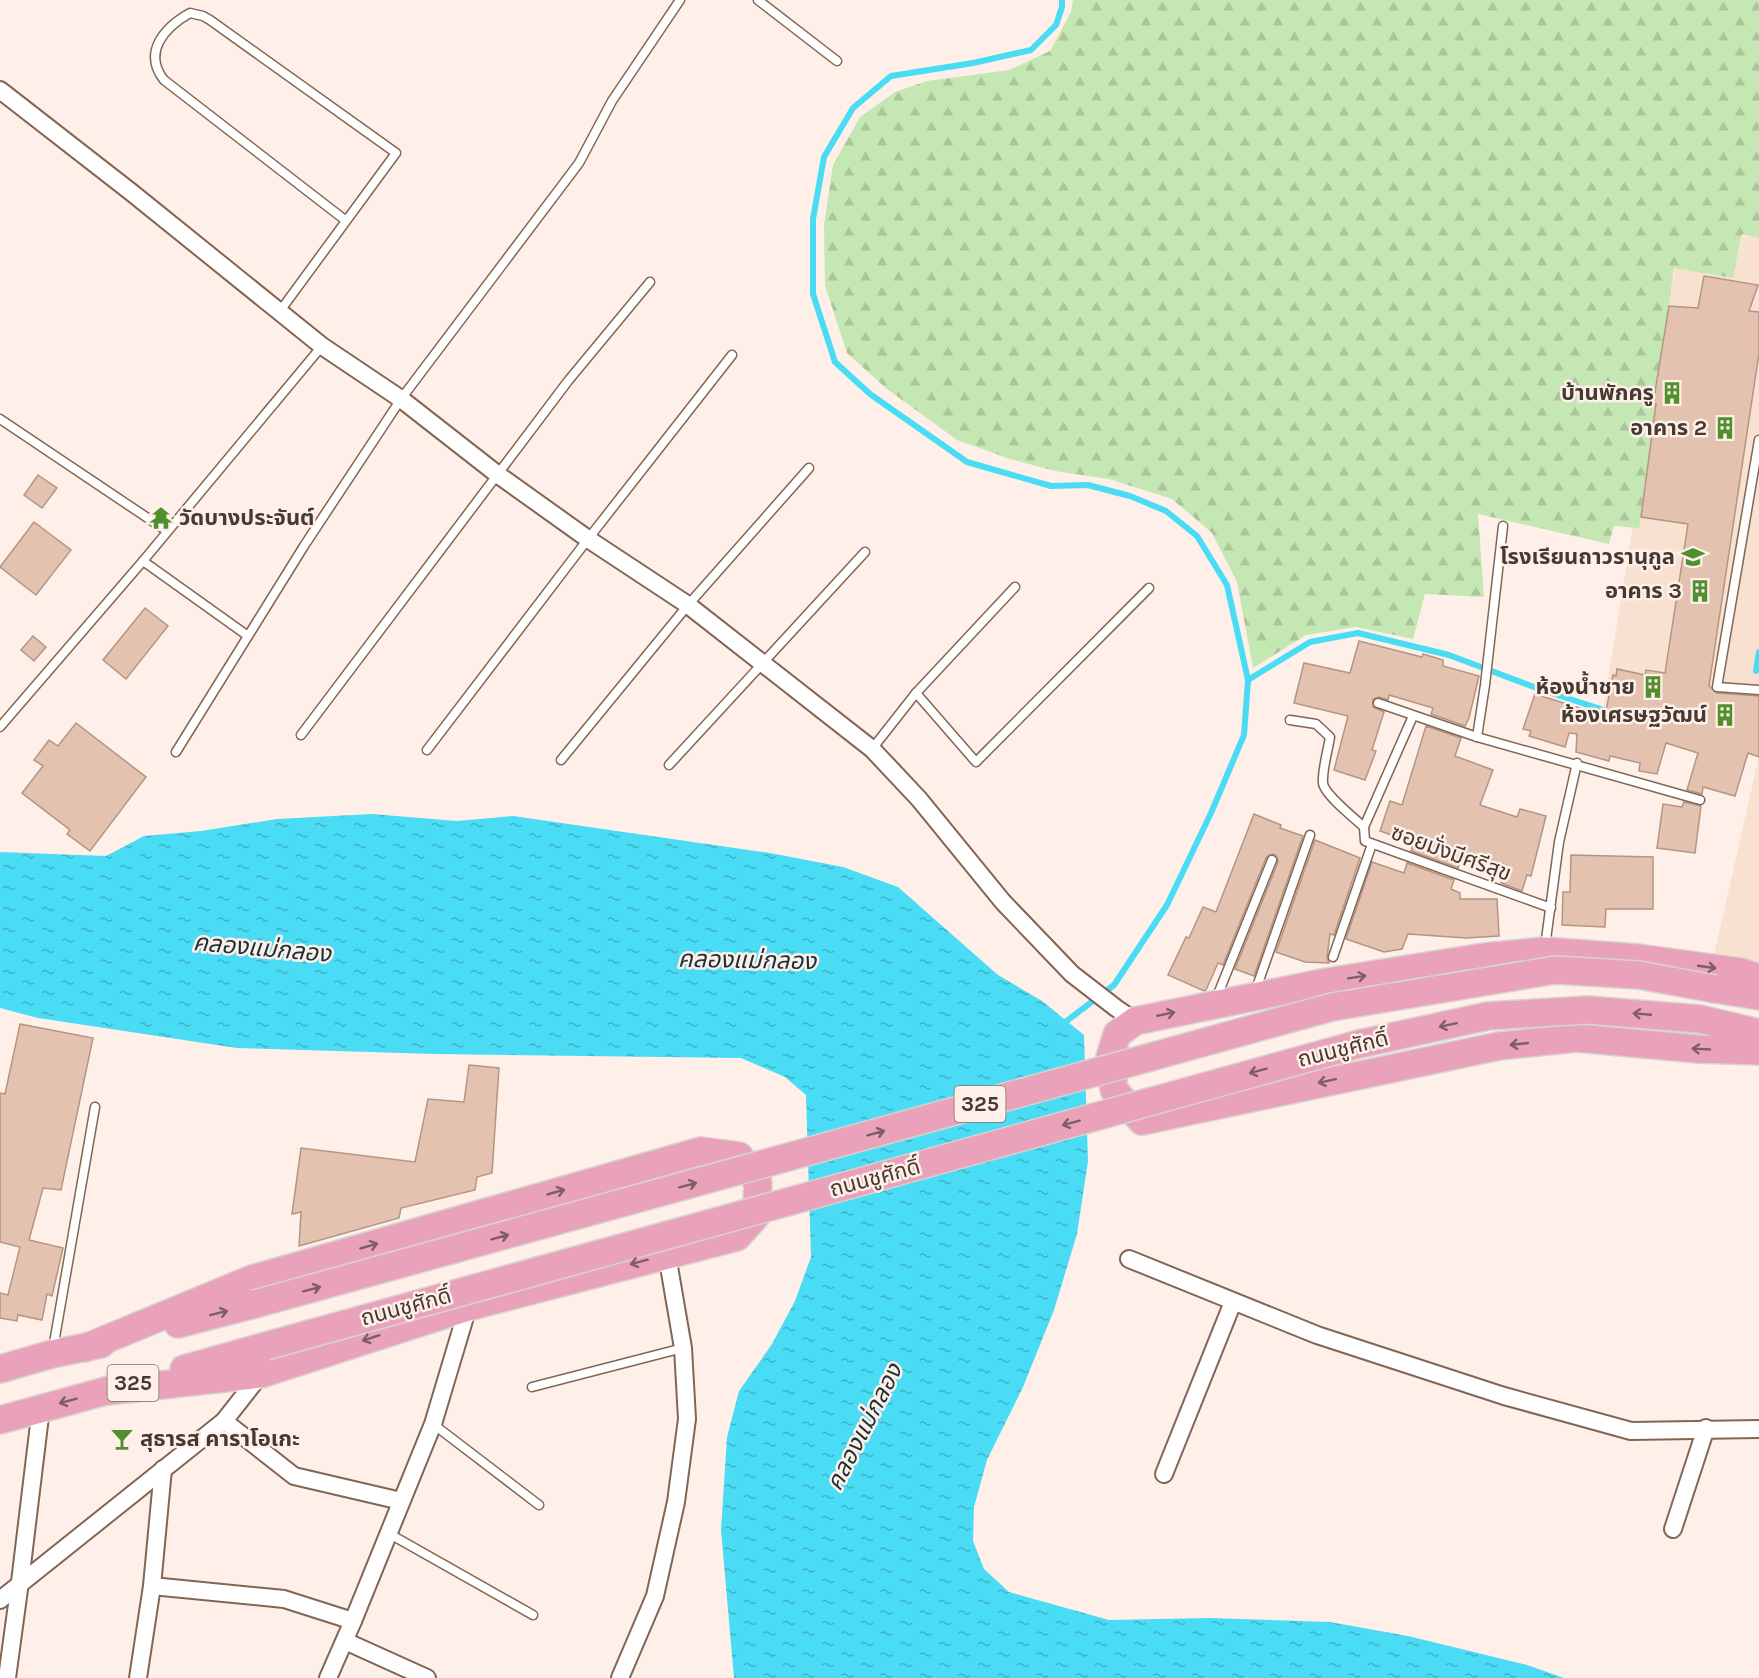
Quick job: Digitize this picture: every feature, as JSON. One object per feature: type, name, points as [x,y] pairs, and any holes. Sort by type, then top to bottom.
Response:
[{"type":"main road","points":[[1759,978],[1741,972],[1638,958],[1544,951],[1484,957],[1327,982],[1214,1005],[1126,1015],[1110,1057],[1114,1090],[1142,1121],[1499,1046],[1577,1038],[1698,1049],[1759,1051]]},
{"type":"main road","name":"ถนนชูศักดิ์","points":[[0,1369],[255,1304],[1332,1008],[1555,970],[1639,975],[1759,996]]},
{"type":"main road","name":"ถนนชูศักดิ์","points":[[0,1420],[1359,1044],[1488,1016],[1587,1010],[1700,1019],[1759,1033]]},
{"type":"main road","points":[[85,1348],[252,1279],[701,1151],[739,1156],[758,1184],[756,1216],[737,1237],[468,1307],[261,1374],[107,1391]]},
{"type":"street","points":[[0,90],[322,346],[401,399],[497,474],[588,539],[687,605],[872,749],[920,799],[1003,902],[1072,974],[1126,1015]]},
{"type":"street","points":[[620,1678],[655,1596],[676,1502],[687,1419],[682,1348],[668,1255]]},
{"type":"street","points":[[1129,1259],[1317,1335],[1504,1395],[1631,1431],[1759,1428]]},
{"type":"street","points":[[1164,1474],[1233,1302]]},
{"type":"street","points":[[328,1678],[434,1424],[468,1307]]},
{"type":"street","points":[[0,1600],[224,1421],[261,1374]]},
{"type":"street","points":[[7,1678],[41,1408]]},
{"type":"street","points":[[224,1421],[294,1476],[400,1501]]},
{"type":"street","points":[[1673,1529],[1706,1428]]},
{"type":"street","points":[[138,1678],[152,1586],[163,1469]]},
{"type":"street","points":[[152,1586],[284,1599],[353,1621]]},
{"type":"street","points":[[345,1641],[427,1678]]},
{"type":"lane","points":[[176,752],[401,399],[579,163],[612,100],[680,0]]},
{"type":"lane","points":[[758,0],[837,61]]},
{"type":"lane","points":[[280,311],[396,153],[210,20],[190,13],[177,20],[161,36],[156,49],[156,63],[164,80],[345,220]]},
{"type":"lane","points":[[301,735],[568,381],[650,282]]},
{"type":"lane","points":[[0,728],[322,346]]},
{"type":"lane","points":[[427,750],[732,355]]},
{"type":"lane","points":[[0,419],[167,531]]},
{"type":"lane","points":[[1759,440],[1717,687],[1759,690]]},
{"type":"lane","points":[[561,760],[687,605],[809,468]]},
{"type":"lane","points":[[1477,737],[1503,526]]},
{"type":"lane","points":[[669,765],[865,552]]},
{"type":"lane","points":[[143,561],[248,636]]},
{"type":"lane","points":[[872,749],[916,693],[1015,586]]},
{"type":"lane","points":[[916,693],[976,762],[1149,588]]},
{"type":"lane","points":[[1378,703],[1477,737],[1700,800]]},
{"type":"lane","name":"ซอยมั่งมีศรีสุข","points":[[1413,716],[1364,827],[1365,840],[1551,908]]},
{"type":"lane","points":[[1290,720],[1316,724],[1330,737],[1323,784],[1328,795],[1364,827]]},
{"type":"lane","points":[[1544,951],[1559,842],[1577,764]]},
{"type":"lane","points":[[1253,998],[1310,835]]},
{"type":"lane","points":[[1333,957],[1372,844]]},
{"type":"lane","points":[[1214,1005],[1272,860]]},
{"type":"lane","points":[[52,1354],[95,1107]]},
{"type":"lane","points":[[532,1387],[682,1348]]},
{"type":"lane","points":[[434,1424],[539,1505]]},
{"type":"lane","points":[[388,1533],[533,1615]]},
{"type":"shaded area","name":"โรงเรียนถาวรานุกูล","points":[[1743,235],[1759,238],[1759,743],[1603,710],[1675,268],[1733,277]]},
{"type":"shaded area","points":[[1759,756],[1759,981],[1711,968]]},
{"type":"green space","points":[[1073,0],[1759,0],[1759,238],[1742,234],[1733,278],[1674,268],[1639,528],[1614,526],[1609,544],[1478,514],[1484,597],[1425,594],[1413,639],[1356,627],[1306,635],[1253,668],[1237,582],[1212,533],[1172,499],[1109,479],[1055,471],[1010,459],[957,440],[887,389],[847,353],[825,286],[824,224],[833,165],[860,117],[895,92],[927,81],[1009,70],[1050,51],[1071,12]]},
{"type":"water","name":"คลองแม่กลอง","points":[[372,814],[457,821],[513,816],[770,853],[843,867],[898,887],[998,975],[1042,1001],[1084,1035],[1088,1161],[1077,1234],[1054,1310],[1023,1387],[987,1460],[974,1507],[973,1541],[984,1569],[1009,1592],[1109,1620],[1210,1618],[1330,1622],[1408,1636],[1527,1665],[1564,1678],[734,1678],[721,1530],[727,1437],[739,1391],[772,1344],[795,1301],[811,1257],[806,1095],[785,1077],[741,1058],[435,1054],[237,1048],[38,1018],[0,1008],[0,852],[106,856],[144,836],[201,831],[277,819]]},
{"type":"building","name":"โรงเรียนถาวรานุกูล","points":[[1704,276],[1758,285],[1749,311],[1759,312],[1759,353],[1709,686],[1717,693],[1759,696],[1759,757],[1748,753],[1735,796],[1703,787],[1702,794],[1687,790],[1698,753],[1666,743],[1657,774],[1639,771],[1640,763],[1610,756],[1609,761],[1576,752],[1577,734],[1569,733],[1565,747],[1529,736],[1531,731],[1523,729],[1535,694],[1605,716],[1613,675],[1616,676],[1617,669],[1645,675],[1646,670],[1665,673],[1688,524],[1641,517],[1656,404],[1653,404],[1669,306],[1698,308]]},
{"type":"building","points":[[38,475],[57,488],[42,508],[24,495]]},
{"type":"building","points":[[34,522],[71,550],[36,595],[0,567]]},
{"type":"building","points":[[145,608],[168,626],[126,679],[103,660]]},
{"type":"building","points":[[33,636],[46,647],[34,661],[21,650]]},
{"type":"building","points":[[1359,641],[1422,657],[1423,654],[1443,660],[1443,666],[1479,676],[1465,726],[1431,714],[1433,708],[1389,695],[1388,700],[1379,697],[1373,699],[1373,707],[1384,712],[1372,750],[1376,751],[1365,780],[1334,770],[1348,716],[1294,703],[1304,663],[1350,673]]},
{"type":"building","points":[[76,723],[146,777],[90,851],[67,834],[70,830],[22,793],[43,766],[34,760],[49,740],[58,746]]},
{"type":"building","points":[[1426,726],[1461,738],[1455,756],[1493,770],[1480,805],[1517,817],[1520,809],[1546,816],[1531,876],[1527,875],[1522,891],[1501,883],[1506,865],[1463,851],[1458,868],[1411,851],[1414,843],[1380,831],[1390,801],[1402,805]]},
{"type":"building","points":[[1684,802],[1701,806],[1695,853],[1657,848],[1663,804],[1682,807]]},
{"type":"building","points":[[1254,814],[1281,825],[1280,828],[1303,836],[1254,976],[1235,969],[1278,862],[1274,854],[1266,858],[1223,965],[1218,963],[1204,991],[1168,975],[1203,907],[1216,912]]},
{"type":"building","points":[[1315,840],[1360,858],[1334,935],[1330,934],[1327,958],[1329,963],[1305,962],[1276,952]]},
{"type":"building","points":[[1571,855],[1653,857],[1653,909],[1606,909],[1605,927],[1562,925],[1563,892],[1570,892]]},
{"type":"building","points":[[1372,862],[1404,873],[1407,863],[1454,880],[1451,889],[1460,893],[1460,899],[1497,899],[1499,936],[1466,938],[1408,934],[1402,949],[1384,952],[1346,939]]},
{"type":"building","points":[[20,1024],[93,1038],[61,1190],[43,1188],[29,1240],[63,1248],[52,1296],[47,1294],[42,1320],[18,1315],[17,1321],[0,1318],[0,1293],[8,1295],[20,1247],[0,1242],[0,1093],[5,1094]]},
{"type":"building","points":[[469,1065],[499,1068],[492,1173],[477,1177],[475,1190],[401,1208],[399,1218],[299,1246],[301,1212],[292,1214],[301,1148],[415,1162],[428,1099],[464,1102]]},
{"type":"waterway","points":[[1060,1026],[1114,985],[1167,905],[1211,813],[1244,735],[1248,680],[1227,585],[1197,536],[1166,511],[1130,496],[1088,485],[1051,486],[967,462],[870,394],[835,362],[813,294],[813,219],[824,157],[853,108],[891,76],[973,63],[1031,50],[1056,25],[1062,0]]},
{"type":"waterway","points":[[1248,680],[1310,642],[1358,633],[1449,655],[1542,690],[1613,713]]},
{"type":"waterway","points":[[1756,671],[1759,652]]},
{"type":"place","name":"บ้านพักครู","points":[[1672,393]]},
{"type":"place","name":"อาคาร 2","points":[[1725,428]]},
{"type":"place","name":"วัดบางประจันต์","points":[[161,518]]},
{"type":"place","name":"โรงเรียนถาวรานุกูล","points":[[1693,557]]},
{"type":"place","name":"อาคาร 3","points":[[1700,591]]},
{"type":"place","name":"ห้องน้ำชาย","points":[[1653,687]]},
{"type":"place","name":"ห้องเศรษฐวัฒน์","points":[[1725,715]]},
{"type":"place","name":"สุธารส คาราโอเกะ","points":[[122,1439]]}]
